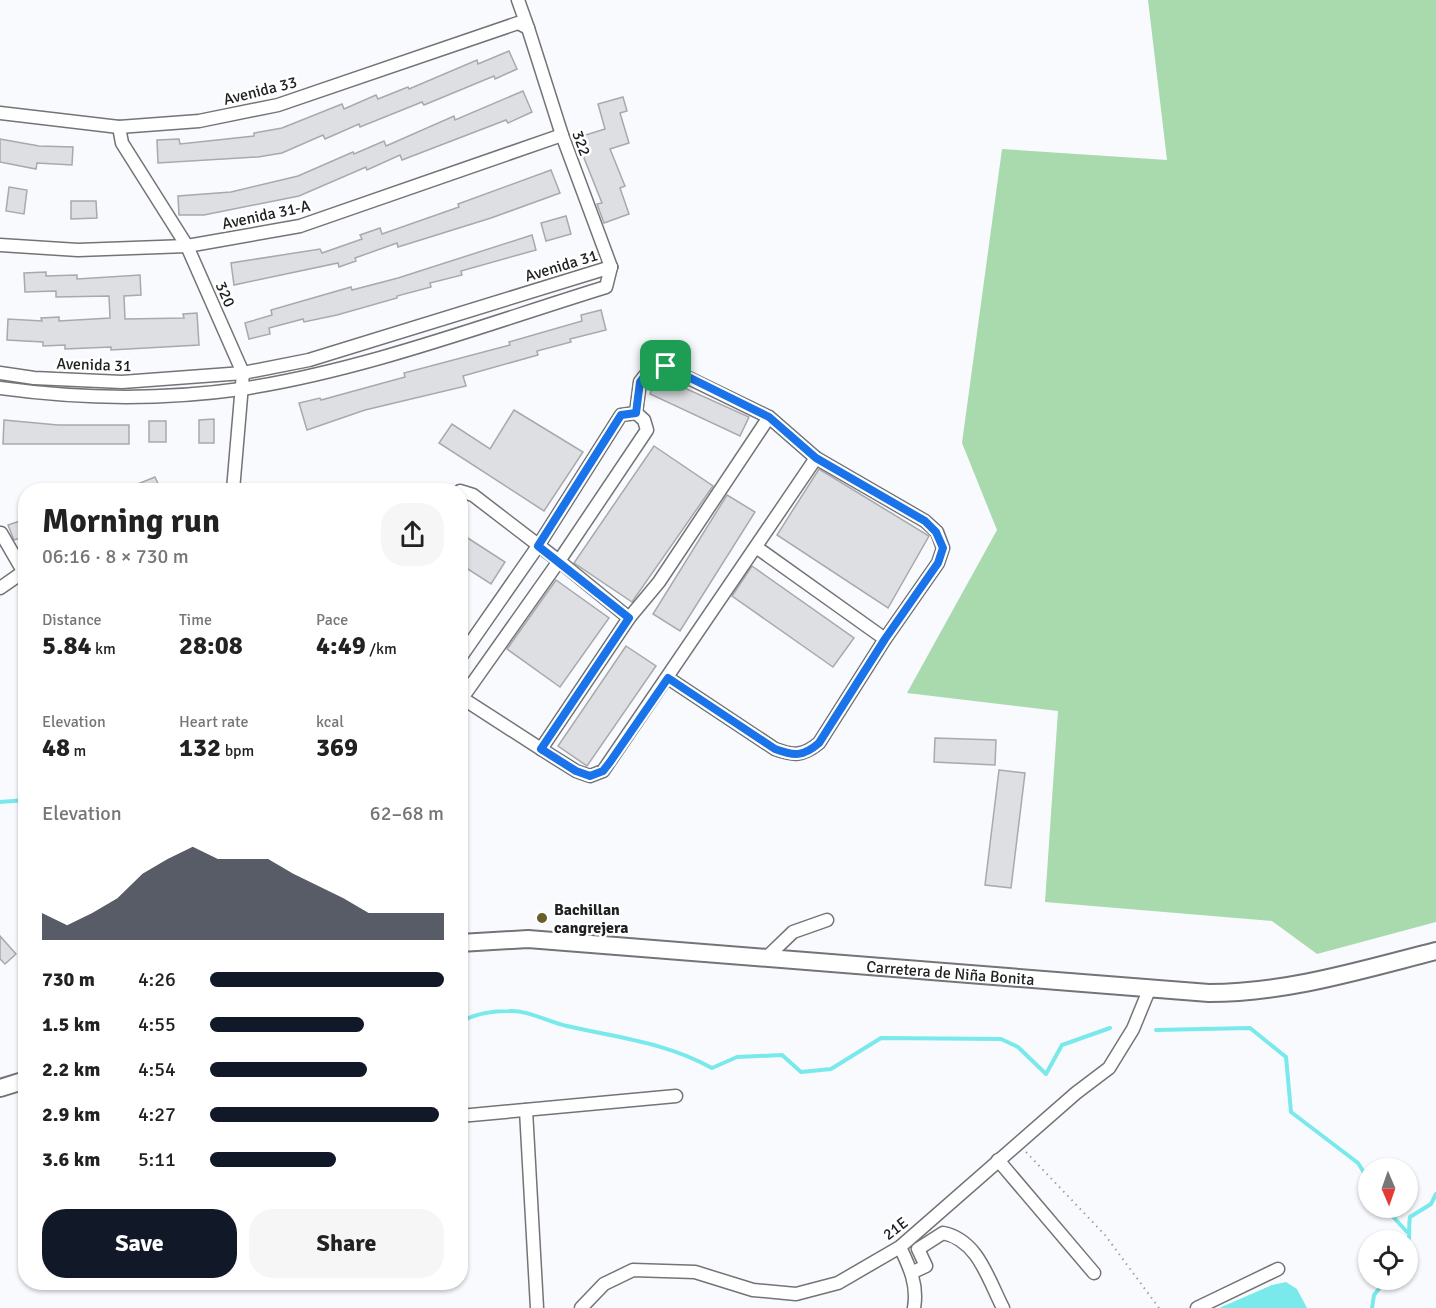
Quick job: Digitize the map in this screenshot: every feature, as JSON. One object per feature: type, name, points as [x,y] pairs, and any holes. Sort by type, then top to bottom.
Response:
[{"type":"main road","name":"Carretera de Niña Bonita","points":[[468,943],[528,939],[1149,990],[1245,993],[1285,988],[1436,951]]},
{"type":"main road","points":[[0,1088],[18,1082]]},
{"type":"street","name":"322","points":[[518,0],[523,26],[611,267]]},
{"type":"street","name":"Avenida 33","points":[[0,113],[119,127],[199,121],[278,105],[523,26]]},
{"type":"street","name":"320","points":[[119,127],[122,143],[187,246],[243,373],[233,483]]},
{"type":"street","name":"Avenida 31-A","points":[[0,245],[78,250],[187,246],[300,226],[562,135]]},
{"type":"street","name":"Avenida 31","points":[[0,373],[33,378],[122,382],[243,373],[309,360],[611,267]]},
{"type":"street","name":"Avenida 31","points":[[0,388],[33,393],[127,397],[173,396],[242,388],[352,365],[606,287],[611,267]]},
{"type":"street","points":[[636,413],[640,382],[651,368],[666,366],[769,417],[816,458],[925,521],[936,532],[943,548],[938,563],[885,639],[819,743],[807,753],[793,756],[775,749],[668,678]]},
{"type":"street","points":[[468,647],[538,546],[621,415],[636,413],[644,420],[646,430],[559,561],[468,689]]},
{"type":"street","points":[[541,749],[629,618],[659,582],[769,417]]},
{"type":"street","points":[[468,703],[576,771],[590,776],[603,771],[816,458]]},
{"type":"street","points":[[468,493],[559,561],[629,618]]},
{"type":"street","points":[[1,533],[18,560]]},
{"type":"street","points":[[756,548],[885,639]]},
{"type":"street","points":[[0,588],[18,574]]},
{"type":"street","points":[[766,958],[793,932],[827,920]]},
{"type":"street","name":"21E","points":[[581,1308],[604,1284],[633,1270],[659,1269],[695,1272],[753,1290],[796,1294],[838,1283],[900,1247],[1019,1142],[1109,1068],[1132,1029],[1149,990]]},
{"type":"street","points":[[468,1115],[676,1096]]},
{"type":"street","points":[[526,1110],[537,1308]]},
{"type":"street","points":[[998,1160],[1094,1273]]},
{"type":"street","points":[[913,1272],[926,1266],[918,1249],[943,1233],[953,1235],[965,1241],[975,1252],[1003,1308]]},
{"type":"street","points":[[900,1247],[913,1272],[916,1296],[914,1308]]},
{"type":"street","points":[[1197,1308],[1278,1269]]},
{"type":"path","points":[[1019,1142],[1030,1159],[1105,1235],[1159,1308]]},
{"type":"green space","points":[[1148,0],[1436,0],[1436,922],[1317,954],[1272,921],[1045,902],[1058,711],[907,693],[997,530],[962,443],[1002,149],[1167,160]]},
{"type":"water","points":[[1286,1282],[1297,1289],[1307,1308],[1219,1308],[1272,1285]]},
{"type":"building","points":[[509,51],[517,69],[495,79],[494,76],[424,105],[422,102],[360,127],[359,124],[325,139],[323,135],[282,153],[258,157],[158,163],[157,140],[179,139],[180,144],[254,136],[254,133],[282,128],[342,104],[344,109],[376,95],[378,99],[408,87],[409,89],[477,60],[478,64]]},
{"type":"building","points":[[523,91],[532,112],[508,123],[506,120],[402,160],[400,155],[299,196],[204,215],[179,215],[178,196],[231,192],[298,176],[353,152],[354,154],[384,141],[386,146],[454,116],[455,120]]},
{"type":"building","points":[[623,97],[627,111],[620,113],[629,143],[610,149],[625,186],[620,188],[629,214],[604,223],[597,204],[602,203],[576,138],[605,129],[598,104]]},
{"type":"building","points":[[0,139],[39,146],[73,147],[72,165],[37,163],[36,169],[0,162]]},
{"type":"building","points":[[551,170],[560,193],[491,218],[398,247],[397,243],[355,258],[356,261],[339,267],[338,263],[234,285],[231,263],[320,249],[322,253],[362,239],[360,235],[380,228],[382,234],[459,207],[458,204]]},
{"type":"building","points":[[9,187],[27,190],[24,214],[6,211]]},
{"type":"building","points":[[71,201],[96,201],[97,218],[71,219]]},
{"type":"building","points":[[566,216],[571,234],[546,241],[541,223]]},
{"type":"building","points":[[532,235],[536,250],[461,271],[462,275],[430,283],[431,287],[397,296],[397,298],[337,315],[304,322],[303,319],[269,328],[270,334],[249,339],[245,323],[272,315],[271,310],[351,287],[352,290],[398,278]]},
{"type":"building","points":[[46,272],[46,276],[77,275],[77,279],[140,275],[141,295],[124,296],[125,319],[184,318],[183,314],[197,313],[199,345],[111,350],[111,347],[65,349],[65,345],[43,346],[43,342],[7,340],[8,319],[42,321],[41,318],[59,317],[59,321],[110,318],[109,296],[56,297],[56,291],[25,292],[24,273]]},
{"type":"building","points":[[601,310],[606,330],[570,339],[571,342],[537,351],[538,355],[463,376],[466,386],[365,410],[307,430],[299,403],[320,398],[321,400],[405,377],[404,373],[510,345],[509,342],[582,321],[581,315]]},
{"type":"building","points":[[658,376],[749,417],[740,436],[650,394]]},
{"type":"building","points":[[514,410],[583,452],[544,511],[439,443],[452,424],[490,449]]},
{"type":"building","points":[[214,419],[214,443],[199,443],[199,420]]},
{"type":"building","points":[[4,420],[58,425],[129,425],[129,444],[3,444]]},
{"type":"building","points":[[149,421],[166,421],[166,442],[149,442]]},
{"type":"building","points":[[654,446],[713,486],[632,602],[574,563]]},
{"type":"building","points":[[819,469],[929,536],[888,608],[777,535]]},
{"type":"building","points":[[155,477],[158,483],[140,483]]},
{"type":"building","points":[[727,495],[755,512],[680,631],[653,614]]},
{"type":"building","points":[[18,522],[18,539],[14,540],[8,525]]},
{"type":"building","points":[[468,538],[505,562],[491,584],[468,569]]},
{"type":"building","points":[[752,566],[854,638],[833,667],[732,596]]},
{"type":"building","points":[[556,580],[609,618],[560,687],[507,649]]},
{"type":"building","points":[[626,646],[656,666],[587,766],[558,746]]},
{"type":"building","points":[[935,738],[996,740],[995,765],[934,762]]},
{"type":"building","points":[[999,770],[1025,773],[1011,888],[985,885]]},
{"type":"building","points":[[0,936],[16,954],[5,964],[0,959]]},
{"type":"waterway","points":[[0,802],[18,801]]},
{"type":"waterway","points":[[468,1018],[503,1011],[516,1011],[567,1026],[659,1046],[712,1068],[737,1057],[782,1055],[801,1072],[831,1069],[881,1038],[1001,1039],[1018,1047],[1046,1074],[1062,1045],[1110,1028]]},
{"type":"waterway","points":[[1156,1030],[1250,1028],[1286,1057],[1291,1112],[1358,1163]]},
{"type":"waterway","points":[[1409,1230],[1410,1217],[1431,1204],[1436,1194]]},
{"type":"waterway","points":[[1394,1218],[1405,1230]]},
{"type":"waterway","points":[[1372,1308],[1374,1295],[1378,1290]]},
{"type":"place","name":"Bachillan cangrejera","points":[[542,918]]},
{"type":"route","points":[[666,366],[769,417],[816,458],[925,521],[936,532],[943,548],[938,563],[885,639],[819,743],[807,753],[793,756],[775,749],[668,678],[603,771],[590,776],[576,771],[541,749],[629,618],[538,546],[621,415],[628,412],[636,413],[640,382],[651,368],[666,366]]}]
